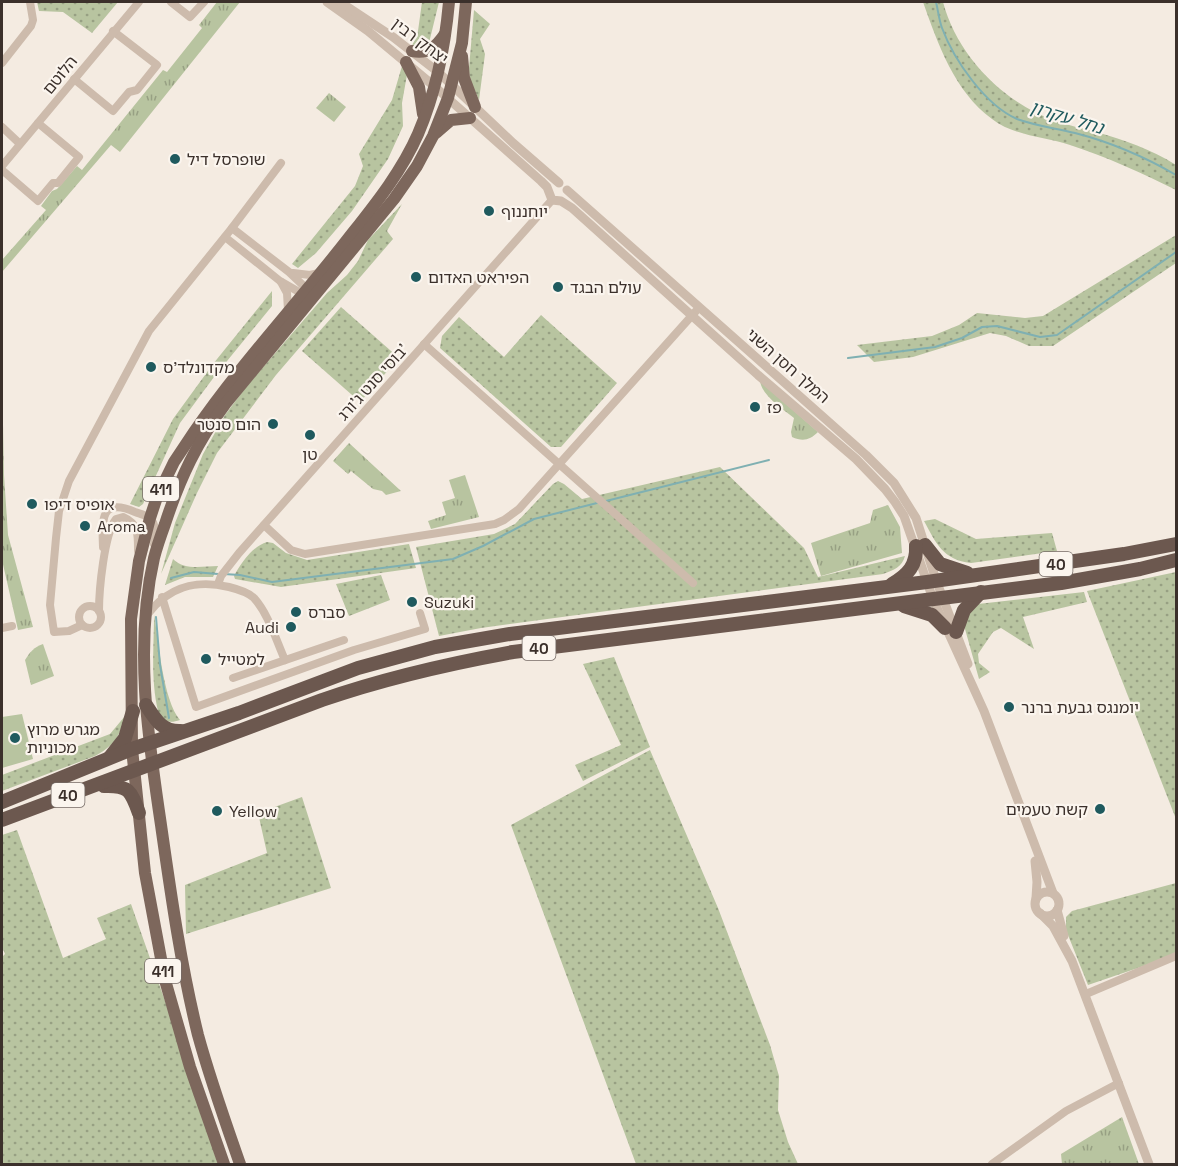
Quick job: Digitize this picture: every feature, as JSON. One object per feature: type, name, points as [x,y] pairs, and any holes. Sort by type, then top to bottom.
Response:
[{"type":"highway","name":"40","points":[[2,802],[151,742],[358,668],[435,647],[510,634],[932,581],[1124,554],[1176,544]]},
{"type":"highway","points":[[886,587],[912,568],[920,546],[946,568],[978,574]]},
{"type":"highway","name":"40","points":[[2,820],[363,685],[440,665],[513,652],[1095,578],[1176,560]]},
{"type":"highway","points":[[890,605],[919,609],[932,615],[951,630],[964,610],[981,592]]},
{"type":"highway","points":[[146,705],[163,727],[175,731],[189,730]]},
{"type":"highway","points":[[107,760],[124,738],[133,711]]},
{"type":"highway","points":[[90,787],[119,786],[125,788],[134,799],[139,813]]},
{"type":"main road","name":"411","points":[[240,1164],[214,1090],[194,1015],[177,933],[152,764],[144,661],[146,616],[154,558],[178,485],[207,429],[391,181],[409,153],[423,122],[438,72],[446,33],[449,2]]},
{"type":"main road","name":"411","points":[[224,1164],[190,1067],[165,980],[148,897],[132,749],[131,619],[138,561],[150,518],[174,462],[194,432],[286,316],[404,187],[433,136],[448,98],[462,43],[466,2]]},
{"type":"main road","points":[[423,122],[421,95],[409,57],[430,51],[446,33]]},
{"type":"main road","points":[[433,136],[451,120],[472,112],[464,78],[462,43]]},
{"type":"street","points":[[2,63],[31,26],[33,20],[30,2]]},
{"type":"street","name":"הלוטם","points":[[2,168],[19,143],[139,2]]},
{"type":"street","points":[[171,2],[190,17],[204,2]]},
{"type":"street","name":"יצחק רבין","points":[[327,2],[409,57],[438,72],[451,84]]},
{"type":"street","name":"יצחק רבין","points":[[340,2],[409,57],[434,86]]},
{"type":"street","points":[[74,79],[113,111],[129,92],[137,90],[157,65],[113,31]]},
{"type":"street","name":"המלך חסן השני","points":[[451,84],[472,112],[554,197],[572,208],[874,477],[904,516],[920,546],[937,598],[1014,788],[1030,835]]},
{"type":"street","name":"המלך חסן השני","points":[[434,86],[448,98],[472,112],[565,186],[874,462],[894,483],[916,518],[920,546]]},
{"type":"street","points":[[2,168],[38,201],[53,183],[58,183],[79,157],[38,123]]},
{"type":"street","points":[[2,128],[19,143]]},
{"type":"street","points":[[82,625],[54,632],[51,595],[58,520],[63,495],[141,343],[281,163]]},
{"type":"street","points":[[559,183],[552,185],[554,197],[567,196],[567,190]]},
{"type":"street","name":"בוסי סנט ג'ורג'","points":[[219,583],[229,565],[554,197]]},
{"type":"street","points":[[232,228],[289,272],[308,294]]},
{"type":"street","points":[[225,237],[286,288],[288,297],[286,316]]},
{"type":"street","points":[[289,272],[310,275],[325,268]]},
{"type":"street","points":[[280,281],[308,294]]},
{"type":"street","points":[[264,525],[291,550],[305,554],[495,524],[512,515],[699,308]]},
{"type":"street","points":[[424,344],[693,583]]},
{"type":"street","points":[[101,588],[93,603],[81,612],[79,618],[82,625],[88,628],[98,625],[101,618],[99,611],[104,558],[104,518],[107,511],[112,508],[122,506],[150,518],[155,527],[154,558]]},
{"type":"street","points":[[104,558],[113,522],[123,517],[136,527],[138,561]]},
{"type":"street","points":[[146,616],[162,597],[179,588],[219,583],[243,591],[255,599],[267,619],[285,660]]},
{"type":"street","points":[[162,597],[196,707],[354,650],[425,628],[420,613]]},
{"type":"street","points":[[89,606],[99,611]]},
{"type":"street","points":[[2,628],[12,626]]},
{"type":"street","points":[[233,678],[344,640]]},
{"type":"street","points":[[1030,835],[1053,893],[1058,899],[1057,910],[1072,961]]},
{"type":"street","points":[[1030,835],[1037,873],[1035,907],[1053,926],[1072,961],[1149,1164]]},
{"type":"street","points":[[1035,900],[1042,892],[1053,893]]},
{"type":"street","points":[[1040,913],[1049,915],[1057,910]]},
{"type":"street","points":[[1086,994],[1176,956]]},
{"type":"street","points":[[992,1164],[1066,1112],[1119,1083]]},
{"type":"green space","points":[[37,2],[118,2],[92,33],[63,12],[39,11]]},
{"type":"green space","points":[[217,2],[240,2],[120,152],[111,145],[2,272],[2,260],[46,210],[41,206],[52,191],[57,189],[77,166],[82,170],[163,70],[167,72],[202,28],[199,25]]},
{"type":"green space","points":[[422,2],[439,2],[428,47],[412,46],[418,31]]},
{"type":"green space","points":[[923,2],[943,2],[959,40],[971,58],[985,75],[1018,102],[1061,123],[1127,142],[1167,159],[1176,165],[1176,190],[1097,155],[1070,145],[1020,133],[992,119],[967,95],[957,81],[941,50]]},
{"type":"green space","points":[[474,10],[490,24],[480,39],[485,54],[479,100],[470,80],[469,68]]},
{"type":"green space","points":[[402,66],[408,69],[402,103],[403,126],[388,159],[352,211],[316,253],[298,268],[292,264],[355,186],[363,166],[359,154],[392,100]]},
{"type":"green space","points":[[329,93],[346,107],[334,122],[316,108]]},
{"type":"green space","points":[[402,204],[387,231],[393,239],[276,375],[217,453],[161,574],[175,523],[203,454],[225,415],[246,387],[327,293],[347,275],[358,261],[368,240]]},
{"type":"green space","points":[[1176,235],[1176,263],[1053,346],[1029,346],[1006,336],[990,333],[913,357],[874,362],[857,345],[932,336],[959,325],[977,313],[1025,318],[1043,316]]},
{"type":"green space","points":[[272,291],[272,306],[180,423],[143,504],[139,507],[130,504],[173,419],[213,364]]},
{"type":"green space","points":[[341,307],[399,358],[360,402],[302,351]]},
{"type":"green space","points":[[541,315],[617,383],[561,447],[551,447],[440,348],[442,336],[459,317],[504,357]]},
{"type":"green space","points":[[2,373],[8,535],[33,627],[18,630],[2,560]]},
{"type":"green space","points":[[760,381],[818,432],[806,439],[792,437],[794,418],[769,397]]},
{"type":"green space","points":[[349,443],[401,491],[386,495],[382,491],[373,489],[351,471],[348,474],[333,461]]},
{"type":"green space","points":[[720,467],[804,548],[818,577],[905,556],[904,560],[897,568],[883,574],[481,628],[439,636],[416,547],[494,534],[515,524],[558,481],[582,499]]},
{"type":"green space","points":[[465,475],[479,517],[431,529],[428,521],[446,515],[442,502],[455,498],[449,480]]},
{"type":"green space","points":[[888,505],[900,527],[902,553],[821,576],[811,543],[870,523],[873,510]]},
{"type":"green space","points":[[935,519],[976,539],[1052,533],[1057,551],[971,563],[961,561],[947,554],[932,536],[924,521]]},
{"type":"green space","points":[[267,542],[273,543],[286,553],[307,560],[409,544],[416,568],[281,587],[235,579],[234,576],[248,556],[257,547]]},
{"type":"green space","points":[[173,559],[189,566],[218,566],[213,577],[185,577],[165,585]]},
{"type":"green space","points":[[1176,572],[1176,819],[1087,591]]},
{"type":"green space","points":[[381,575],[390,600],[349,616],[336,584]]},
{"type":"green space","points":[[1084,592],[1087,602],[1023,617],[1034,649],[1001,628],[993,632],[978,654],[979,663],[990,672],[979,679],[964,618],[978,604]]},
{"type":"green space","points":[[154,615],[169,699],[180,720],[174,722],[160,718],[157,705],[153,667]]},
{"type":"green space","points":[[43,644],[54,676],[31,685],[25,660],[32,650]]},
{"type":"green space","points":[[614,657],[650,747],[583,781],[575,765],[621,745],[583,664]]},
{"type":"green space","name":"מגרש מרוץ מכוניות","points":[[22,714],[33,759],[2,768],[2,717]]},
{"type":"green space","points":[[125,716],[118,735],[101,753],[2,791],[2,775],[110,734]]},
{"type":"green space","points":[[650,750],[718,908],[770,1045],[779,1076],[778,1110],[798,1164],[636,1164],[511,825]]},
{"type":"green space","points":[[302,797],[331,888],[186,934],[185,885],[267,853],[258,813]]},
{"type":"green space","points":[[17,830],[63,958],[106,939],[97,918],[131,904],[218,1164],[2,1164],[2,957],[5,954],[2,947],[2,835]]},
{"type":"green space","points":[[1176,883],[1176,955],[1088,985],[1066,930],[1066,917],[1072,911]]},
{"type":"green space","points":[[1122,1117],[1139,1164],[1062,1164],[1061,1154]]},
{"type":"waterway","name":"נחל עקרון","points":[[936,2],[942,28],[954,54],[982,92],[1005,112],[1017,119],[1114,145],[1176,175]]},
{"type":"waterway","points":[[848,358],[935,347],[962,338],[982,327],[997,326],[1040,337],[1057,335],[1176,252]]},
{"type":"waterway","points":[[606,501],[769,460]]},
{"type":"waterway","points":[[224,574],[272,582],[453,559],[534,519],[601,502]]},
{"type":"waterway","points":[[171,578],[194,572],[218,574]]},
{"type":"waterway","points":[[156,617],[160,665],[169,718]]},
{"type":"place","name":"שופרסל דיל","points":[[175,159]]},
{"type":"place","name":"יוחננוף","points":[[489,211]]},
{"type":"place","name":"הפיראט האדום","points":[[416,277]]},
{"type":"place","name":"עולם הבגד","points":[[558,287]]},
{"type":"place","name":"מקדונלד'ס","points":[[151,367]]},
{"type":"place","name":"פז","points":[[755,407]]},
{"type":"place","name":"הום סנטר","points":[[273,424]]},
{"type":"place","name":"טן","points":[[310,435]]},
{"type":"place","name":"אופיס דיפו","points":[[32,504]]},
{"type":"place","name":"Aroma","points":[[85,526]]},
{"type":"place","name":"Suzuki","points":[[412,602]]},
{"type":"place","name":"סברס","points":[[296,612]]},
{"type":"place","name":"Audi","points":[[291,627]]},
{"type":"place","name":"למטייל","points":[[206,659]]},
{"type":"place","name":"יומנגס גבעת ברנר","points":[[1009,707]]},
{"type":"place","name":"מגרש מרוץ מכוניות","points":[[15,738]]},
{"type":"place","name":"קשת טעמים","points":[[1100,809]]},
{"type":"place","name":"Yellow","points":[[217,811]]}]
